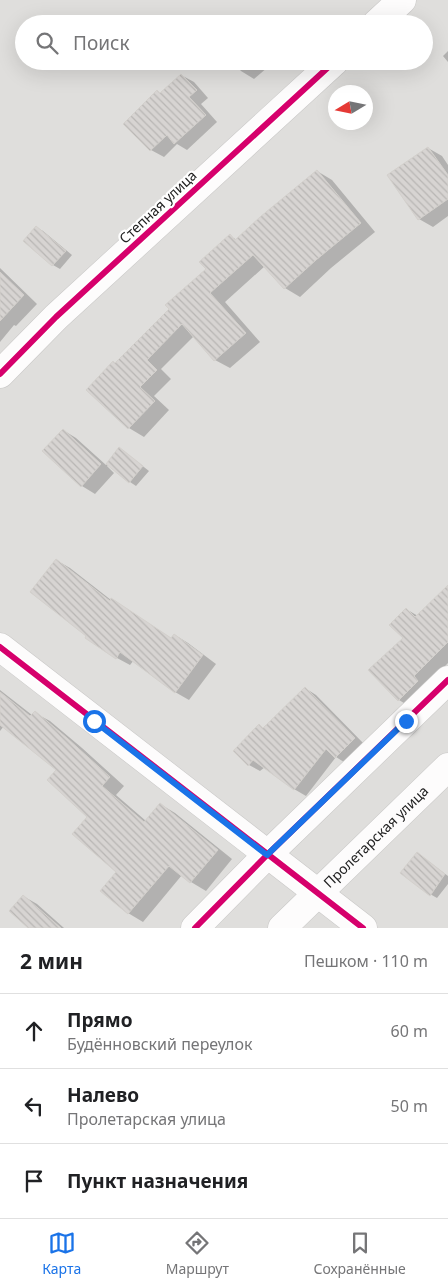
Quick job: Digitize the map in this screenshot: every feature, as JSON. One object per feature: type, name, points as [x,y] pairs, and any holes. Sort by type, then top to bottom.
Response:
[{"type":"street","points":[[386,15],[402,0]]},
{"type":"street","name":"Степная улица","points":[[0,374],[56,317],[325,70]]},
{"type":"street","points":[[0,647],[362,928]]},
{"type":"street","points":[[195,928],[267,855],[448,680]]},
{"type":"street","name":"Пролетарская улица","points":[[282,928],[448,767]]},
{"type":"shaded area","points":[[0,0],[448,0],[448,928],[0,928]]},
{"type":"building","points":[[181,74],[197,90],[189,97],[206,115],[174,144],[167,135],[150,151],[123,124],[157,90],[160,93]]},
{"type":"building","points":[[428,147],[448,175],[448,199],[418,220],[387,175]]},
{"type":"building","points":[[317,170],[361,223],[284,289],[253,255],[210,293],[246,333],[214,361],[182,324],[147,360],[157,370],[140,387],[155,401],[128,429],[86,390],[113,361],[115,363],[169,309],[165,305],[206,269],[199,262],[230,234],[235,240]]},
{"type":"building","points":[[36,226],[66,251],[52,266],[23,241]]},
{"type":"building","points":[[0,272],[24,295],[0,321]]},
{"type":"building","points":[[63,429],[101,464],[81,487],[42,451]]},
{"type":"building","points":[[119,447],[143,466],[129,483],[106,464]]},
{"type":"building","points":[[56,559],[110,601],[111,598],[171,638],[174,634],[203,655],[175,693],[120,652],[116,659],[85,638],[86,636],[30,592]]},
{"type":"building","points":[[448,585],[448,642],[414,676],[418,681],[398,701],[368,670],[403,638],[389,625],[406,608],[415,617]]},
{"type":"building","points":[[305,687],[355,738],[335,758],[326,749],[294,790],[253,760],[248,766],[233,751],[259,724],[263,728]]},
{"type":"building","points":[[0,692],[30,716],[35,711],[67,738],[110,777],[102,786],[144,822],[160,803],[218,850],[190,883],[169,866],[128,914],[100,891],[116,872],[72,834],[87,817],[47,780],[56,770],[0,725]]},
{"type":"building","points":[[417,852],[445,874],[430,896],[400,873]]},
{"type":"building","points":[[23,895],[61,928],[28,928],[9,911]]},
{"type":"cycle path","points":[[0,374],[56,317],[325,70]]},
{"type":"cycle path","points":[[0,647],[363,928]]},
{"type":"cycle path","points":[[195,928],[267,855],[448,680]]},
{"type":"route","points":[[94,721],[267,855],[406,721]]}]
